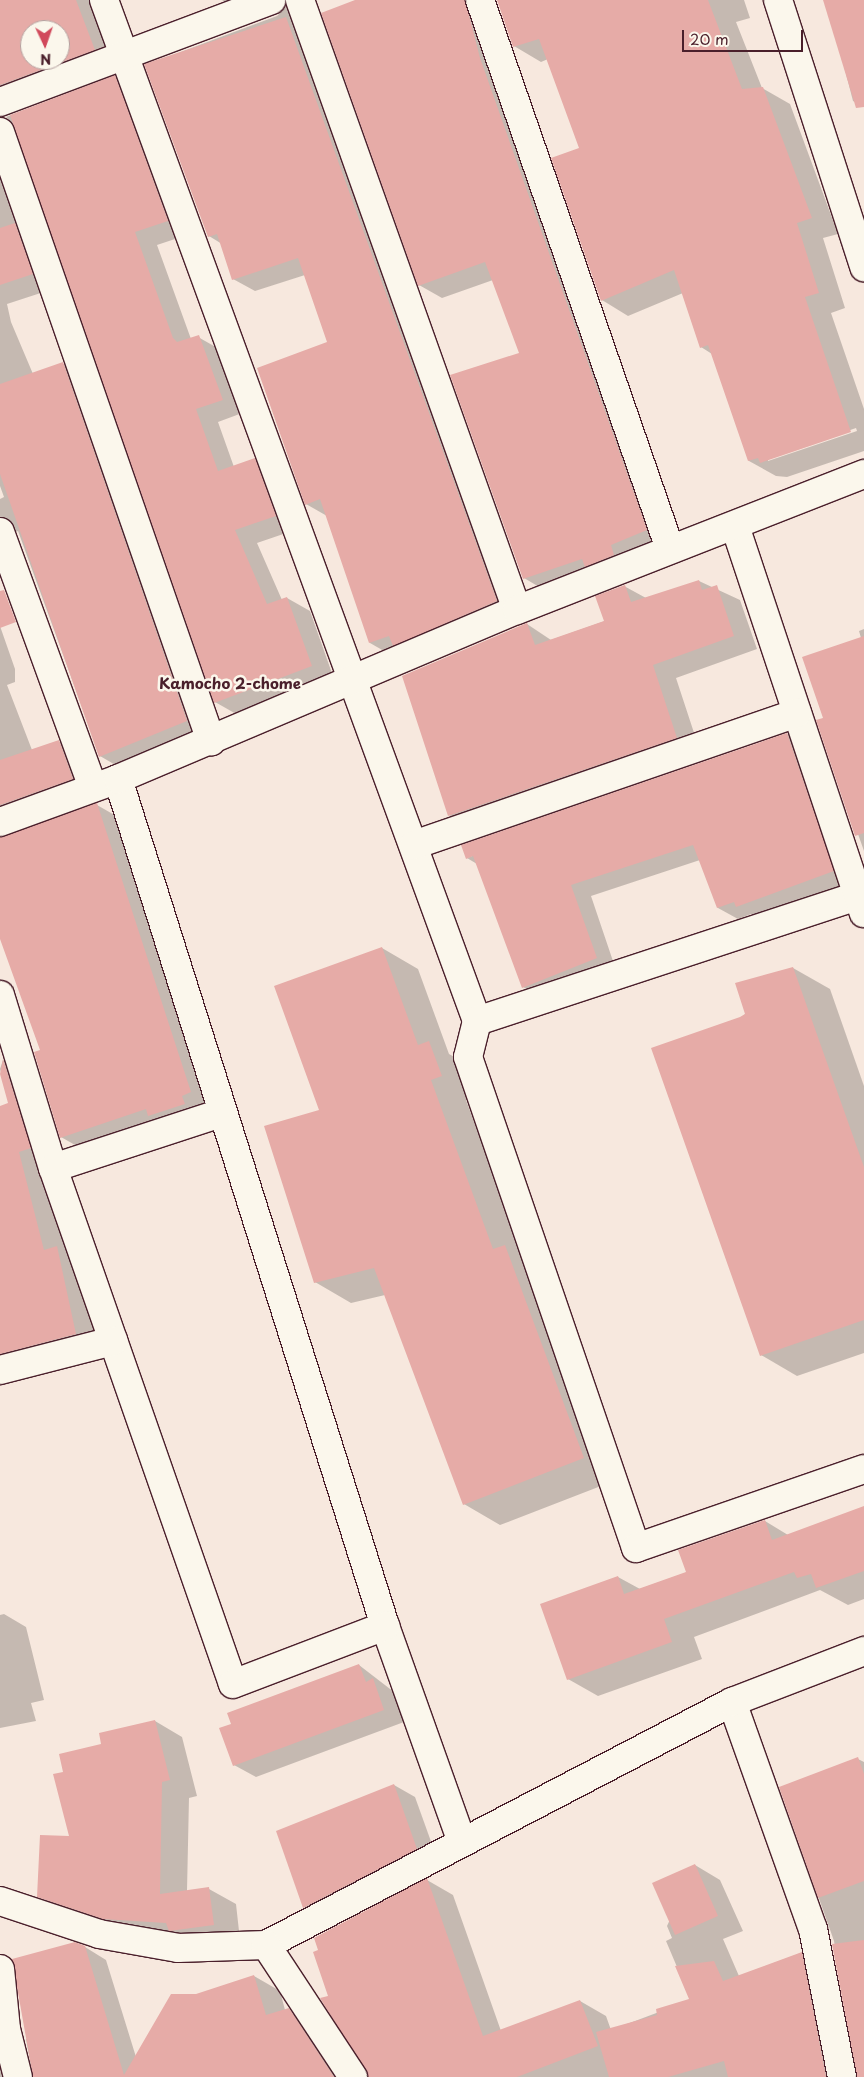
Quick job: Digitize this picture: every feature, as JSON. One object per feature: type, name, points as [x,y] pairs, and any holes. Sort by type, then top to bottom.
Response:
[{"type":"street","points":[[104,0],[355,681],[477,1021],[468,1057],[636,1548],[864,1469]]},
{"type":"street","points":[[0,102],[271,0]]},
{"type":"street","points":[[300,0],[517,610]]},
{"type":"street","points":[[480,0],[670,550]]},
{"type":"street","points":[[778,0],[864,267]]},
{"type":"street","points":[[0,132],[211,741]]},
{"type":"street","points":[[0,822],[118,779],[355,681],[517,610],[736,526],[864,474]]},
{"type":"street","points":[[477,1021],[861,905],[736,526]]},
{"type":"street","points":[[0,532],[92,788]]},
{"type":"street","points":[[414,845],[798,713]]},
{"type":"street","points":[[118,779],[221,1113],[385,1626],[462,1840]]},
{"type":"street","points":[[0,995],[53,1168],[233,1684],[385,1626]]},
{"type":"street","points":[[53,1168],[221,1113]]},
{"type":"street","points":[[0,1370],[113,1341]]},
{"type":"street","points":[[0,1901],[99,1934],[178,1948],[266,1945],[462,1840],[732,1702],[864,1651]]},
{"type":"street","points":[[732,1702],[813,1929],[842,2077]]},
{"type":"street","points":[[266,1945],[353,2077]]},
{"type":"street","points":[[0,1969],[6,2029],[18,2077]]},
{"type":"building","points":[[0,0],[76,0],[95,50],[70,59],[70,20],[20,20],[20,70],[41,70],[0,85]]},
{"type":"building","points":[[355,0],[465,0],[480,58],[647,530],[611,545],[614,555],[585,567],[582,559],[523,579],[450,375],[519,353],[485,262],[418,286],[321,13]]},
{"type":"building","points":[[497,0],[708,0],[742,89],[763,87],[812,218],[797,223],[819,293],[805,297],[851,432],[760,463],[758,458],[748,461],[708,345],[700,348],[674,270],[601,301],[551,158],[579,148],[539,39],[513,47]]},
{"type":"building","points":[[823,0],[864,0],[864,107],[856,108]]},
{"type":"building","points":[[286,17],[497,601],[393,646],[389,636],[369,643],[320,499],[305,505],[257,368],[327,342],[298,258],[232,280],[217,234],[208,237],[144,64]]},
{"type":"building","points":[[115,75],[168,221],[135,232],[173,338],[177,342],[199,335],[223,400],[196,409],[218,471],[255,458],[276,516],[235,530],[267,604],[287,597],[312,666],[214,703],[10,115]]},
{"type":"building","points":[[15,223],[33,274],[0,285],[0,228]]},
{"type":"building","points":[[63,362],[187,721],[99,757],[0,474],[0,384]]},
{"type":"building","points":[[699,580],[702,590],[717,585],[734,636],[653,665],[677,738],[448,816],[402,676],[527,623],[535,645],[604,621],[595,596],[625,585],[631,602]]},
{"type":"building","points":[[4,590],[16,622],[0,628],[0,591]]},
{"type":"building","points":[[864,636],[864,833],[855,836],[816,720],[823,718],[802,657]]},
{"type":"building","points":[[787,733],[834,871],[736,907],[734,902],[717,908],[693,845],[571,885],[597,958],[522,988],[473,856],[466,859],[461,845]]},
{"type":"building","points":[[59,740],[73,779],[0,805],[0,760]]},
{"type":"building","points":[[97,803],[191,1092],[182,1096],[185,1104],[148,1116],[146,1109],[60,1138],[34,1052],[40,1050],[0,939],[0,837]]},
{"type":"building","points":[[382,947],[418,1045],[429,1041],[442,1076],[431,1080],[493,1249],[505,1245],[584,1458],[463,1505],[374,1268],[314,1283],[264,1126],[319,1110],[274,986]]},
{"type":"building","points":[[793,967],[864,1167],[864,1320],[760,1356],[651,1048],[740,1017],[745,1014],[735,983]]},
{"type":"building","points":[[3,1059],[31,1148],[19,1152],[44,1250],[57,1246],[76,1334],[0,1354],[0,1106],[8,1103],[0,1074]]},
{"type":"building","points":[[864,1506],[864,1571],[816,1588],[811,1574],[797,1578],[794,1572],[664,1619],[672,1642],[567,1680],[540,1604],[618,1576],[624,1594],[686,1572],[678,1550],[765,1520],[772,1540]]},
{"type":"building","points":[[359,1664],[366,1682],[373,1678],[384,1710],[233,1766],[219,1728],[231,1724],[227,1713]]},
{"type":"building","points":[[155,1720],[170,1780],[162,1782],[160,1894],[209,1887],[214,1925],[169,1931],[166,1923],[103,1919],[37,1897],[40,1835],[69,1836],[53,1774],[63,1772],[59,1754],[101,1744],[99,1733]]},
{"type":"building","points":[[858,1757],[864,1774],[864,1881],[818,1898],[779,1787]]},
{"type":"building","points":[[394,1784],[417,1849],[303,1908],[276,1831]]},
{"type":"building","points":[[695,1864],[718,1916],[675,1935],[652,1883]]},
{"type":"building","points":[[427,1878],[483,2036],[580,2000],[598,2046],[517,2077],[368,2077],[320,1998],[328,1996],[313,1952],[318,1950],[314,1938]]},
{"type":"building","points":[[864,1940],[864,2077],[857,2077],[832,1944]]},
{"type":"building","points":[[75,1942],[85,1946],[124,2075],[171,1994],[196,1994],[254,1975],[266,2015],[289,2008],[334,2077],[33,2077],[12,1959]]},
{"type":"building","points":[[802,1952],[826,2077],[728,2077],[724,2061],[668,2077],[609,2077],[596,2032],[657,2015],[656,2009],[689,1999],[675,1966],[714,1961],[723,1981]]},
{"type":"district","name":"Kamocho 2-chome","points":[[230,683]]}]
